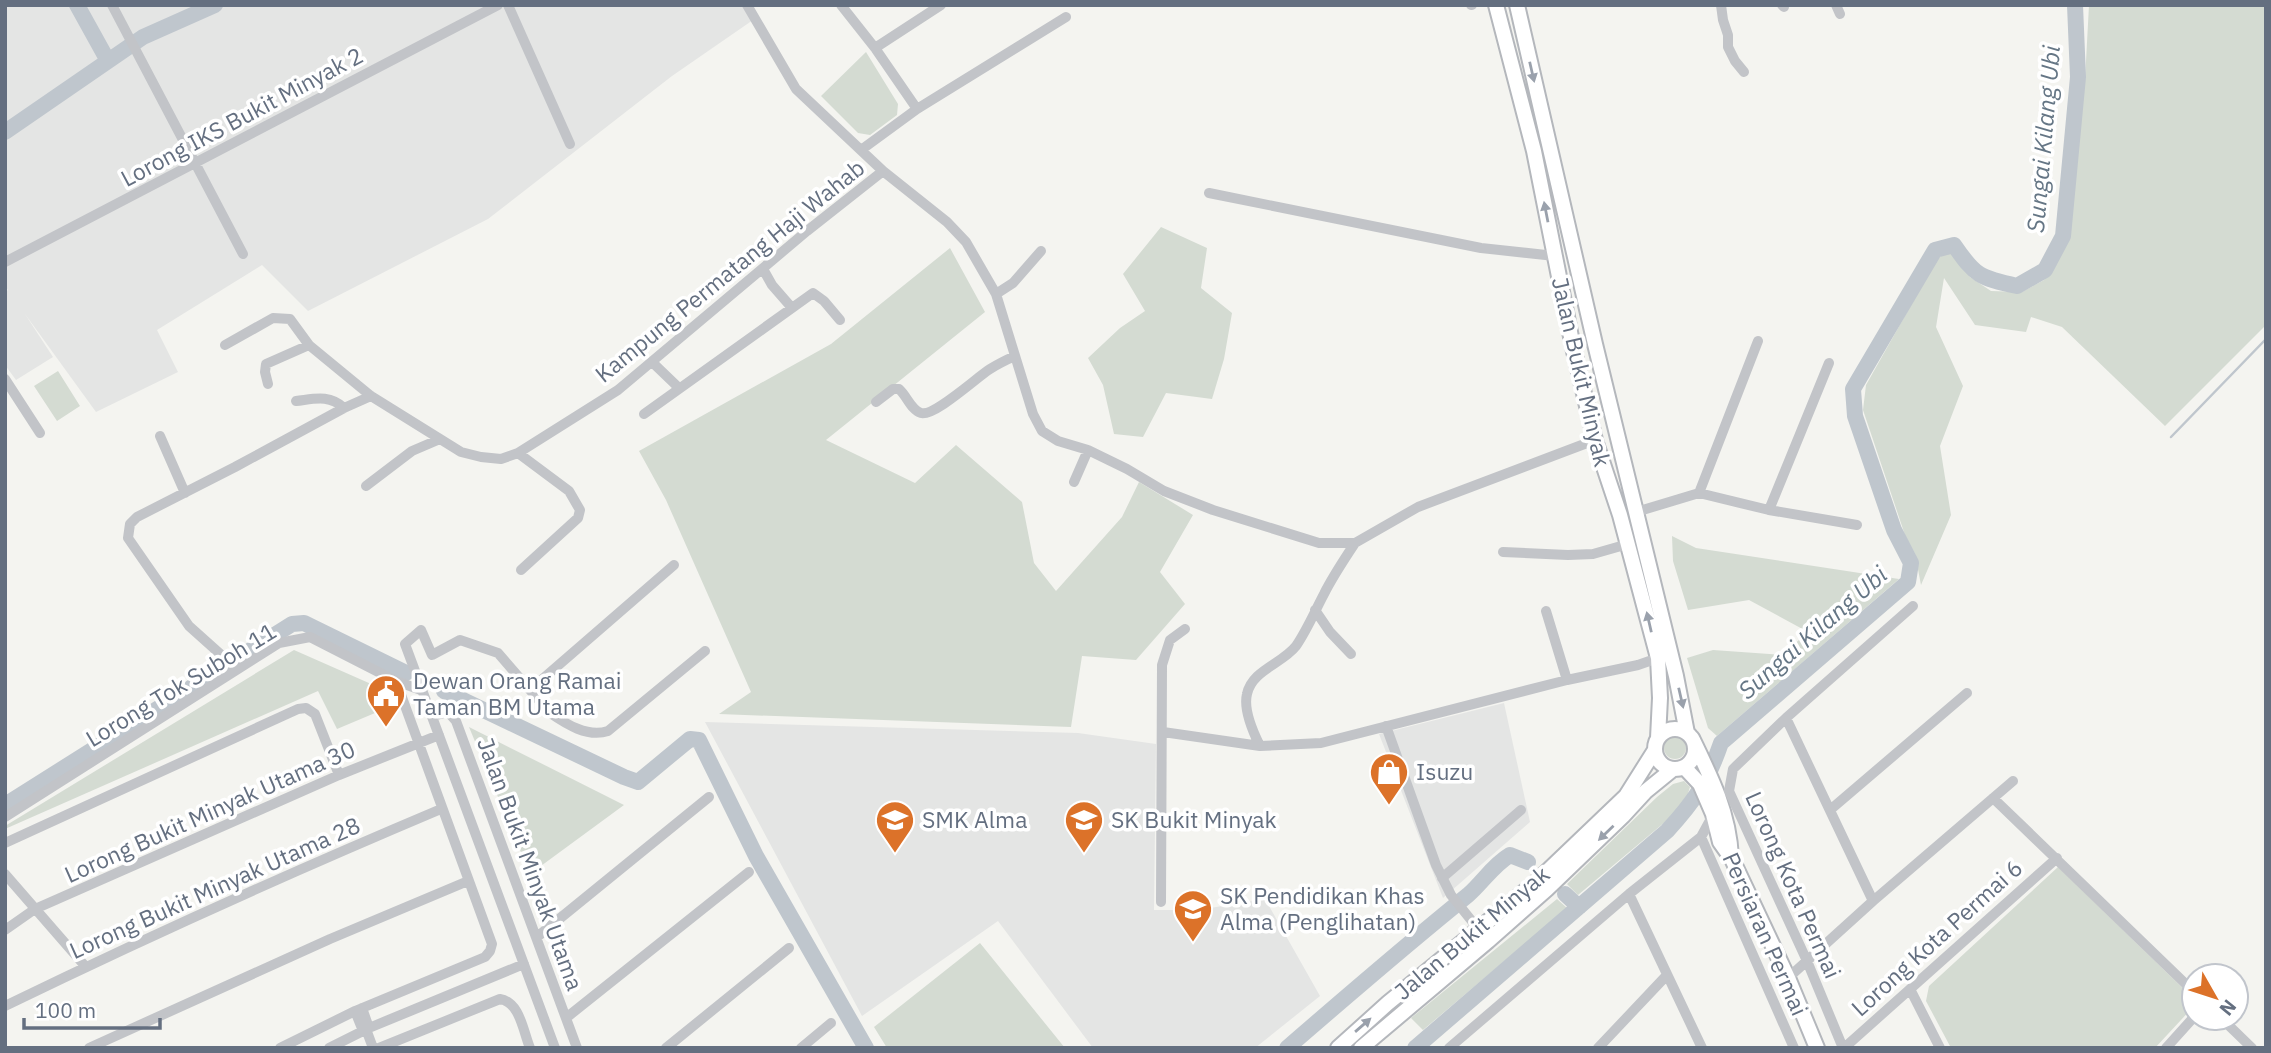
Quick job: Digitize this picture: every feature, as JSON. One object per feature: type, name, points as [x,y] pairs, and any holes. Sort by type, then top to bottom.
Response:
[{"type":"main road","name":"Jalan Bukit Minyak","points":[[1338,1048],[1535,883],[1626,796],[1657,744],[1658,658],[1628,544],[1595,440],[1534,151],[1496,5]]},
{"type":"main road","name":"Jalan Bukit Minyak","points":[[1517,5],[1689,735]]},
{"type":"main road","points":[[1714,805],[1704,763],[1689,735],[1672,729],[1657,744],[1661,763],[1684,771],[1714,805],[1730,832],[1731,859],[1788,978],[1817,1048]]},
{"type":"main road","points":[[1684,771],[1694,754],[1689,735]]},
{"type":"main road","name":"Jalan Bukit Minyak","points":[[1361,1048],[1498,933],[1582,856],[1646,791],[1684,771]]},
{"type":"street","points":[[112,5],[243,254]]},
{"type":"street","name":"Lorong IKS Bukit Minyak 2","points":[[5,262],[498,5]]},
{"type":"street","points":[[508,5],[569,144]]},
{"type":"street","points":[[747,5],[796,89],[883,172],[947,222],[966,242],[996,294],[1033,414],[1042,431],[1058,441],[1087,450],[1127,469],[1164,491],[1213,510],[1320,543],[1355,543]]},
{"type":"street","points":[[841,5],[917,109]]},
{"type":"street","points":[[875,48],[941,5]]},
{"type":"street","points":[[1721,5],[1728,47],[1744,72]]},
{"type":"street","points":[[861,150],[917,109],[1066,17]]},
{"type":"street","name":"Kampung Permatang Haji Wahab","points":[[518,453],[602,401],[653,363],[883,172]]},
{"type":"street","points":[[1209,193],[1480,248],[1555,256]]},
{"type":"street","points":[[996,294],[1013,283],[1041,251]]},
{"type":"street","points":[[763,269],[772,285],[792,309]]},
{"type":"street","points":[[644,414],[813,293],[817,294],[840,320]]},
{"type":"street","points":[[225,345],[273,318],[290,319],[309,345],[371,396],[461,452],[501,459],[518,453],[569,491],[580,510],[578,518],[521,569]]},
{"type":"street","points":[[1699,493],[1758,341]]},
{"type":"street","points":[[268,384],[266,364],[309,345]]},
{"type":"street","points":[[876,402],[893,389],[900,389],[913,408],[926,414],[939,408],[992,368],[1015,356]]},
{"type":"street","points":[[653,363],[679,388]]},
{"type":"street","points":[[1769,510],[1829,363]]},
{"type":"street","points":[[5,379],[40,433]]},
{"type":"street","points":[[231,665],[189,626],[128,538],[130,524],[136,517],[371,396]]},
{"type":"street","points":[[296,401],[325,397],[333,399],[344,408]]},
{"type":"street","points":[[160,436],[185,492]]},
{"type":"street","points":[[366,486],[412,451],[440,439]]},
{"type":"street","points":[[1260,746],[1249,715],[1247,694],[1252,682],[1297,645],[1355,543],[1418,507],[1595,440]]},
{"type":"street","points":[[1074,482],[1087,450]]},
{"type":"street","points":[[1636,512],[1699,493],[1769,510],[1857,525]]},
{"type":"street","points":[[1503,552],[1592,554],[1628,544]]},
{"type":"street","points":[[674,565],[531,689],[550,713],[589,733],[599,734],[608,731],[705,651]]},
{"type":"street","name":"Lorong Kota Permai","points":[[1843,1048],[1807,961],[1729,791],[1733,769],[1786,718],[1913,606]]},
{"type":"street","points":[[1315,610],[1340,644],[1351,654]]},
{"type":"street","points":[[1546,611],[1567,680]]},
{"type":"street","points":[[1161,902],[1162,665],[1170,640],[1185,629]]},
{"type":"street","name":"Jalan Bukit Minyak Utama","points":[[531,689],[498,653],[460,640],[432,655],[421,631],[404,644],[555,1048]]},
{"type":"street","name":"Lorong Tok Suboh 11","points":[[5,817],[231,665],[279,643],[310,637],[396,681],[421,690]]},
{"type":"street","points":[[1163,732],[1260,746],[1321,743],[1658,658]]},
{"type":"street","points":[[279,1048],[358,1010],[485,957],[490,951],[492,944],[396,681]]},
{"type":"street","points":[[1830,810],[1967,693]]},
{"type":"street","points":[[5,843],[298,709],[306,708],[315,714],[339,775]]},
{"type":"street","name":"Jalan Bukit Minyak Utama","points":[[433,716],[448,712],[456,721],[578,1048]]},
{"type":"street","points":[[1786,718],[1873,901]]},
{"type":"street","points":[[1386,726],[1442,878],[1451,895],[1479,930]]},
{"type":"street","name":"Lorong Bukit Minyak Utama 30","points":[[5,930],[36,909],[339,775],[439,735]]},
{"type":"street","points":[[1788,978],[2013,781]]},
{"type":"street","points":[[537,937],[709,797]]},
{"type":"street","points":[[1993,798],[2180,978]]},
{"type":"street","points":[[1449,1048],[1701,836],[1714,805]]},
{"type":"street","name":"Lorong Bukit Minyak Utama 28","points":[[5,1006],[85,966],[271,881],[441,809]]},
{"type":"street","points":[[1442,878],[1521,810]]},
{"type":"street","name":"Persiaran Permai","points":[[1701,836],[1794,1048]]},
{"type":"street","name":"Lorong Kota Permai 6","points":[[1843,1048],[2057,858]]},
{"type":"street","points":[[566,1018],[749,872]]},
{"type":"street","points":[[5,874],[85,966]]},
{"type":"street","points":[[89,1048],[330,939],[468,881]]},
{"type":"street","points":[[1629,894],[1702,1048]]},
{"type":"street","points":[[666,1048],[789,948]]},
{"type":"street","points":[[329,1048],[366,1029],[524,964]]},
{"type":"street","points":[[1598,1048],[1667,975]]},
{"type":"street","points":[[1910,989],[1940,1048]]},
{"type":"street","points":[[379,1048],[499,999],[513,1004],[530,1048]]},
{"type":"street","points":[[358,1010],[373,1048]]},
{"type":"street","points":[[801,1048],[831,1023]]},
{"type":"street","points":[[2166,1048],[2180,1032]]},
{"type":"street","points":[[2235,1032],[2252,1048]]},
{"type":"shaded area","points":[[5,5],[743,5],[753,20],[672,76],[488,219],[308,311],[262,265],[157,330],[178,372],[96,412],[25,314],[53,357],[16,380],[5,365],[5,292],[8,290],[5,286]]},
{"type":"shaded area","points":[[2089,5],[2266,5],[2266,325],[2165,426],[2062,327],[2031,317],[2026,332],[1975,325],[1944,278],[1936,327],[1963,386],[1940,446],[1951,515],[1921,585],[1915,554],[1905,535],[1863,410],[1866,385],[1937,259],[1946,253],[1953,254],[1970,277],[1991,291],[2022,292],[2044,280],[2058,257],[2070,222],[2069,192],[2073,144],[2085,80]]},
{"type":"shaded area","points":[[866,52],[898,104],[897,115],[870,135],[858,133],[821,96]]},
{"type":"shaded area","points":[[1161,227],[1207,248],[1201,288],[1232,313],[1224,359],[1212,399],[1166,393],[1143,437],[1114,434],[1103,385],[1088,358],[1120,328],[1145,311],[1123,274]]},
{"type":"shaded area","points":[[950,248],[985,312],[826,440],[915,483],[956,445],[1022,502],[1034,563],[1056,591],[1122,517],[1139,482],[1193,515],[1160,572],[1185,604],[1136,660],[1082,656],[1071,727],[719,714],[751,692],[666,500],[639,451],[831,344]]},
{"type":"shaded area","points":[[58,371],[80,406],[57,421],[34,386]]},
{"type":"shaded area","points":[[1672,536],[1696,548],[1899,579],[1717,736],[1708,728],[1687,658],[1713,650],[1782,655],[1808,632],[1749,600],[1688,610],[1673,561]]},
{"type":"shaded area","points":[[294,650],[387,691],[368,695],[375,713],[337,729],[318,691],[5,829],[5,826]]},
{"type":"shaded area","points":[[1504,703],[1530,822],[1443,898],[1379,734]]},
{"type":"shaded area","points":[[705,722],[1078,733],[1156,744],[1154,910],[1198,910],[1265,899],[1320,996],[1255,1048],[1093,1048],[998,921],[862,1016]]},
{"type":"shaded area","points":[[469,727],[624,805],[530,874]]},
{"type":"shaded area","points":[[1675,737],[1683,740],[1686,748],[1683,756],[1675,759],[1667,756],[1664,748],[1667,740]]},
{"type":"shaded area","points":[[1684,781],[1690,787],[1684,806],[1578,895],[1567,884],[1657,797],[1673,784]]},
{"type":"shaded area","points":[[2058,867],[2180,985],[2180,1021],[2155,1048],[1951,1048],[1926,1001],[1929,986]]},
{"type":"shaded area","points":[[1557,899],[1567,908],[1423,1030],[1411,1018]]},
{"type":"shaded area","points":[[980,943],[1065,1048],[887,1048],[874,1027]]},
{"type":"waterway","points":[[77,5],[108,61]]},
{"type":"waterway","points":[[5,132],[143,37],[215,5]]},
{"type":"waterway","name":"Sungai Kilang Ubi","points":[[1415,1048],[1667,831],[1699,790],[1721,743],[1908,582],[1911,563],[1894,530],[1855,416],[1853,389],[1935,250],[1954,245],[1973,269],[1986,278],[2017,286],[2045,270],[2063,236],[2078,77],[2075,5]]},
{"type":"waterway","points":[[2171,437],[2266,339]]},
{"type":"waterway","points":[[5,805],[292,624],[304,623],[406,673]]},
{"type":"waterway","points":[[444,691],[638,782],[690,739],[699,740],[756,856],[866,1048]]},
{"type":"waterway","points":[[1287,1048],[1468,895],[1504,859],[1510,855],[1528,862]]},
{"type":"waterway","points":[[1565,894],[1579,907]]},
{"type":"place","name":"Dewan Orang Ramai Taman BM Utama","points":[[386,728]]},
{"type":"place","name":"Isuzu","points":[[1389,806]]},
{"type":"place","name":"SMK Alma","points":[[895,854]]},
{"type":"place","name":"SK Bukit Minyak","points":[[1084,854]]},
{"type":"place","name":"SK Pendidikan Khas Alma (Penglihatan)","points":[[1193,943]]}]
